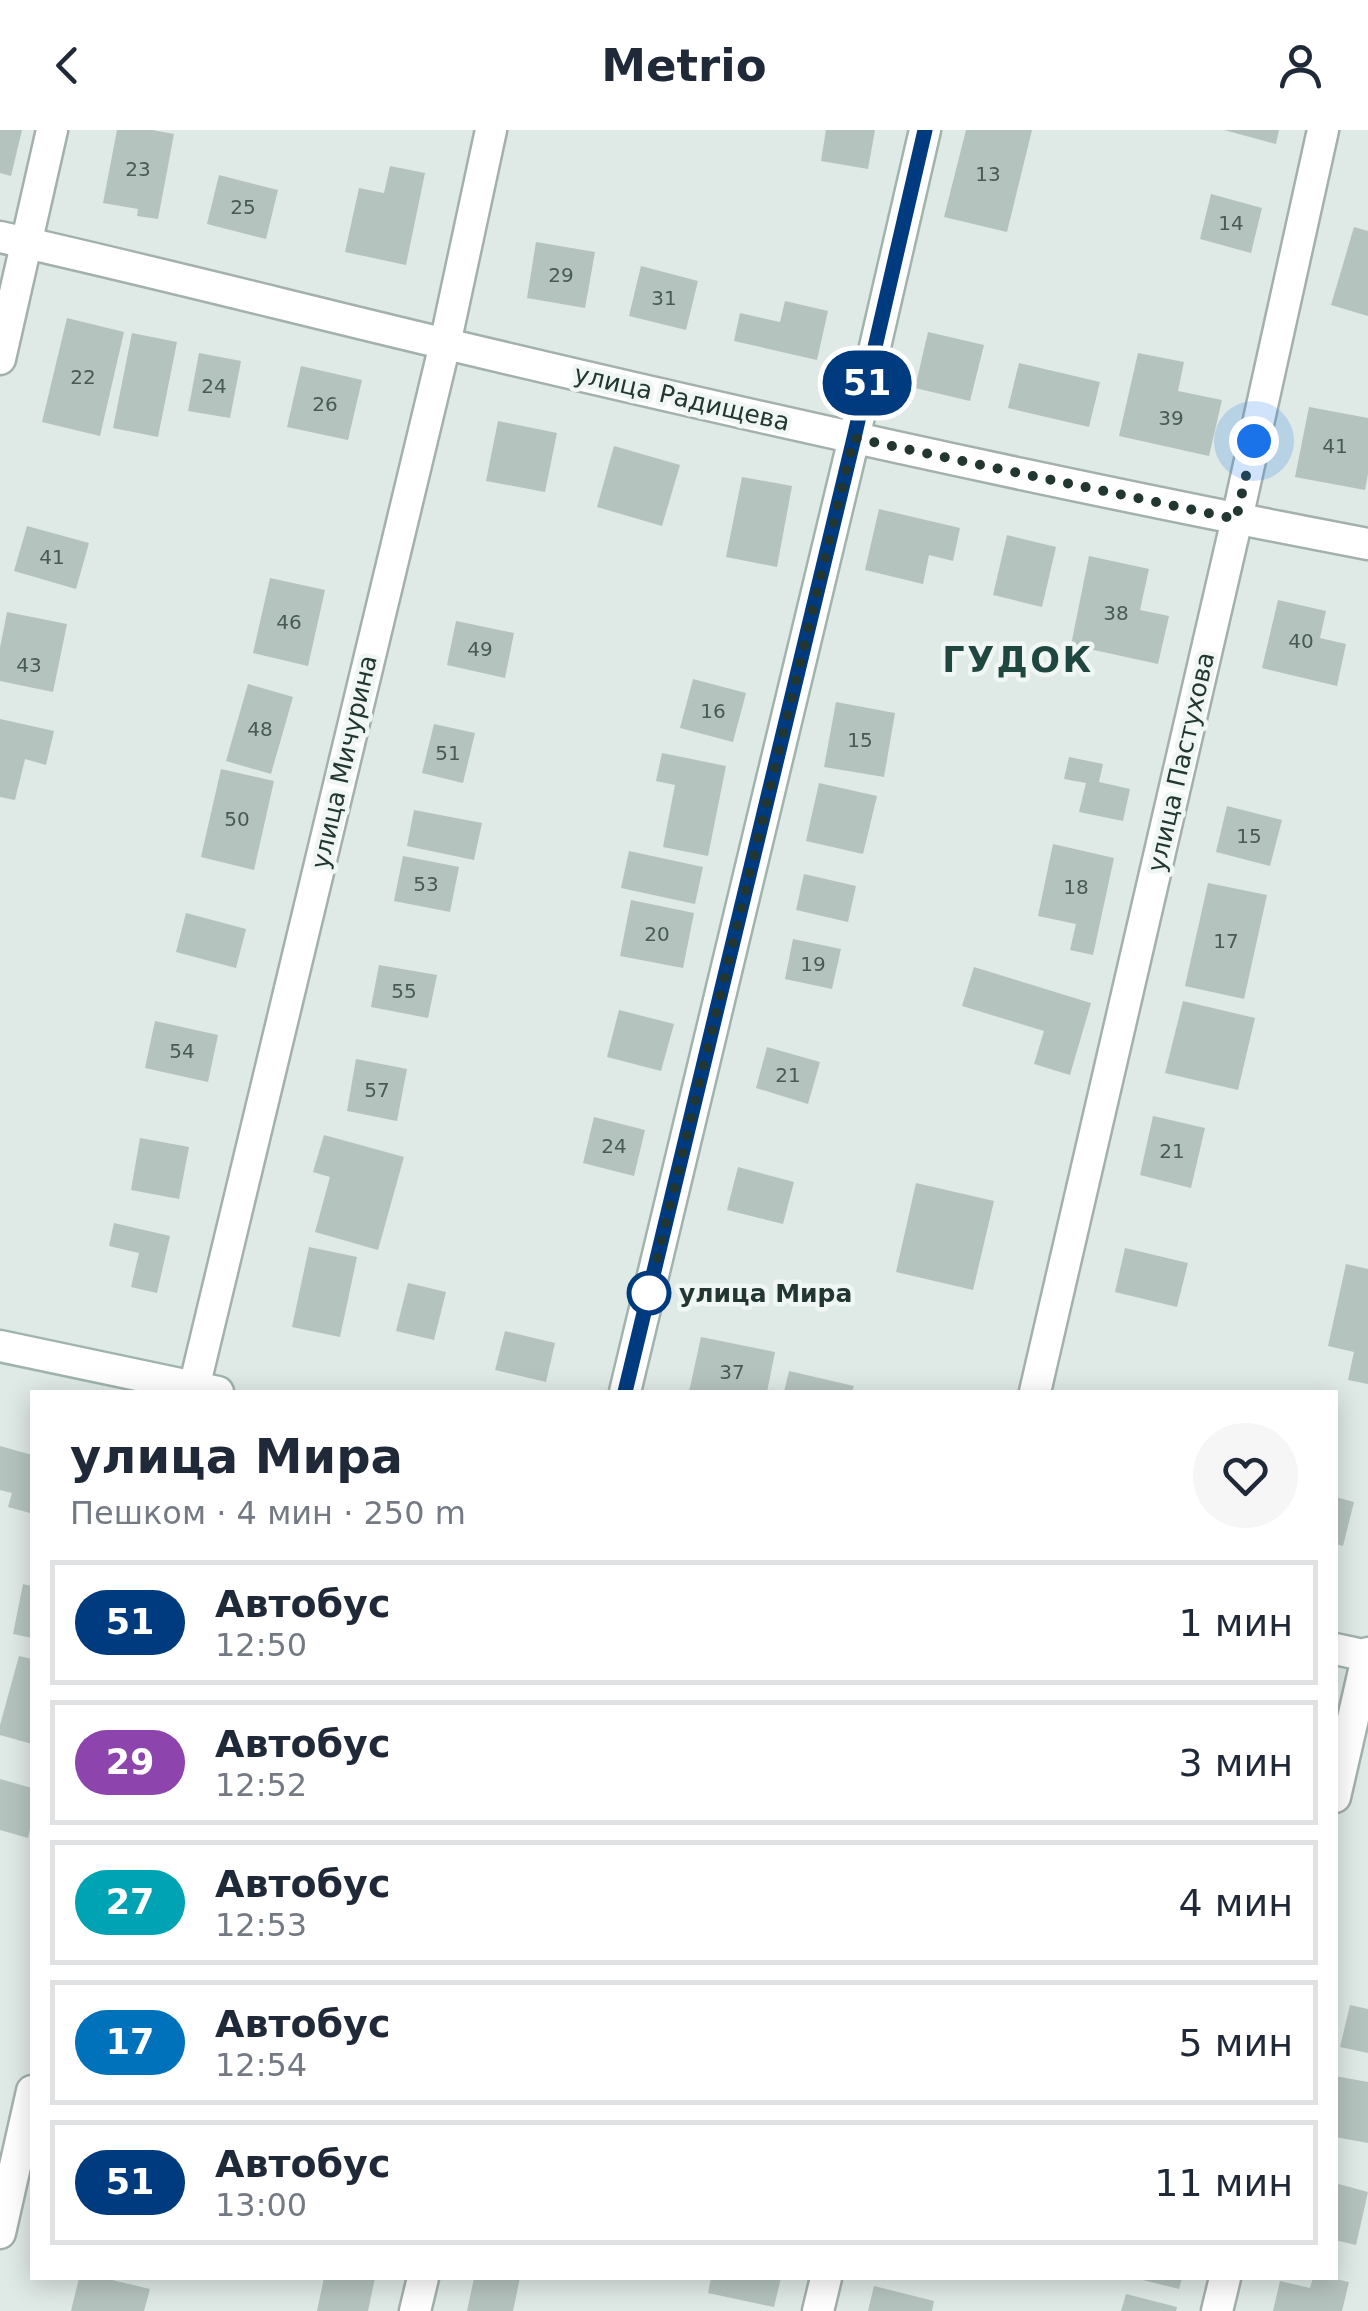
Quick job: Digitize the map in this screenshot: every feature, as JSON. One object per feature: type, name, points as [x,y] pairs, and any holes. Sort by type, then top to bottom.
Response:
[{"type":"street","points":[[0,359],[14,240],[52,130]]},
{"type":"street","name":"улица Мичурина","points":[[202,1390],[491,130]]},
{"type":"street","points":[[625,1390],[924,130]]},
{"type":"street","name":"улица Пастухова","points":[[1035,1390],[1323,130]]},
{"type":"street","name":"улица Радищева","points":[[14,240],[854,438],[1368,544]]},
{"type":"street","points":[[0,1346],[198,1390]]},
{"type":"street","points":[[1338,1650],[1368,1655],[1338,1784]]},
{"type":"street","points":[[0,2232],[30,2100]]},
{"type":"street","points":[[415,2311],[423,2280]]},
{"type":"street","points":[[818,2311],[826,2280]]},
{"type":"street","points":[[1217,2311],[1224,2280]]},
{"type":"building","points":[[0,130],[22,130],[11,176],[0,173]]},
{"type":"building","points":[[117,130],[174,134],[158,219],[137,216],[138,209],[103,203]]},
{"type":"building","points":[[826,130],[875,130],[868,169],[821,161]]},
{"type":"building","points":[[966,130],[1032,130],[1007,232],[944,217]]},
{"type":"building","points":[[1224,130],[1279,130],[1276,144]]},
{"type":"building","points":[[390,166],[425,173],[406,265],[345,252],[359,188],[384,193]]},
{"type":"building","points":[[219,175],[278,190],[266,239],[207,224]]},
{"type":"building","points":[[1211,194],[1262,208],[1251,253],[1200,239]]},
{"type":"building","points":[[1354,227],[1368,231],[1368,316],[1331,305]]},
{"type":"building","points":[[536,242],[595,252],[585,308],[527,298]]},
{"type":"building","points":[[641,266],[698,281],[686,330],[629,316]]},
{"type":"building","points":[[785,301],[828,311],[817,360],[734,341],[740,313],[780,322]]},
{"type":"building","points":[[67,318],[124,332],[100,436],[42,422]]},
{"type":"building","points":[[928,332],[984,345],[970,401],[915,388]]},
{"type":"building","points":[[132,333],[177,342],[158,437],[113,428]]},
{"type":"building","points":[[199,353],[241,361],[230,418],[188,411]]},
{"type":"building","points":[[1138,353],[1184,362],[1178,391],[1222,400],[1209,456],[1119,436]]},
{"type":"building","points":[[1019,363],[1100,382],[1089,427],[1008,408]]},
{"type":"building","points":[[301,366],[362,380],[348,440],[287,427]]},
{"type":"building","points":[[1309,407],[1368,418],[1365,490],[1295,477]]},
{"type":"building","points":[[498,421],[557,433],[545,492],[486,481]]},
{"type":"building","points":[[614,446],[680,465],[662,526],[597,507]]},
{"type":"building","points":[[742,477],[792,486],[777,567],[726,557]]},
{"type":"building","points":[[879,509],[960,528],[953,561],[929,555],[923,584],[865,570]]},
{"type":"building","points":[[27,526],[89,543],[76,589],[14,571]]},
{"type":"building","points":[[1007,535],[1056,547],[1042,607],[993,595]]},
{"type":"building","points":[[1089,556],[1149,569],[1140,610],[1169,616],[1158,664],[1071,645]]},
{"type":"building","points":[[270,578],[325,590],[308,666],[253,653]]},
{"type":"building","points":[[1278,600],[1326,611],[1320,638],[1346,644],[1337,686],[1262,668]]},
{"type":"building","points":[[7,612],[67,624],[53,692],[0,681],[0,648]]},
{"type":"building","points":[[456,621],[514,633],[505,678],[447,665]]},
{"type":"building","points":[[693,679],[746,693],[733,742],[680,728]]},
{"type":"building","points":[[248,684],[293,697],[271,774],[226,761]]},
{"type":"building","points":[[836,702],[895,713],[884,777],[824,767]]},
{"type":"building","points":[[0,719],[54,731],[46,765],[25,759],[15,800],[0,797]]},
{"type":"building","points":[[434,724],[475,733],[463,783],[422,773]]},
{"type":"building","points":[[662,753],[726,766],[708,856],[663,847],[675,785],[656,781]]},
{"type":"building","points":[[1069,757],[1103,764],[1099,782],[1130,789],[1123,821],[1079,812],[1086,783],[1064,779]]},
{"type":"building","points":[[221,769],[274,781],[254,870],[201,857]]},
{"type":"building","points":[[819,783],[877,796],[863,854],[806,841]]},
{"type":"building","points":[[1227,806],[1282,820],[1270,866],[1216,852]]},
{"type":"building","points":[[414,810],[482,823],[474,860],[407,846]]},
{"type":"building","points":[[1053,844],[1114,858],[1093,955],[1070,950],[1076,924],[1038,916]]},
{"type":"building","points":[[629,851],[703,867],[695,904],[621,888]]},
{"type":"building","points":[[403,856],[459,867],[450,912],[394,901]]},
{"type":"building","points":[[804,874],[856,886],[848,922],[796,910]]},
{"type":"building","points":[[1208,883],[1267,895],[1244,999],[1185,986]]},
{"type":"building","points":[[631,900],[694,913],[683,968],[620,956]]},
{"type":"building","points":[[186,913],[246,929],[236,968],[176,952]]},
{"type":"building","points":[[793,939],[841,949],[832,989],[785,979]]},
{"type":"building","points":[[379,965],[437,975],[428,1018],[371,1007]]},
{"type":"building","points":[[974,967],[1091,1003],[1070,1075],[1034,1064],[1044,1031],[962,1006]]},
{"type":"building","points":[[1183,1001],[1255,1018],[1238,1090],[1165,1073]]},
{"type":"building","points":[[619,1010],[674,1024],[661,1071],[607,1057]]},
{"type":"building","points":[[155,1021],[218,1035],[208,1082],[145,1068]]},
{"type":"building","points":[[767,1047],[820,1062],[808,1104],[756,1088]]},
{"type":"building","points":[[356,1059],[407,1069],[397,1121],[347,1111]]},
{"type":"building","points":[[1153,1116],[1205,1128],[1191,1188],[1140,1175]]},
{"type":"building","points":[[594,1117],[645,1130],[634,1176],[583,1163]]},
{"type":"building","points":[[324,1135],[404,1157],[378,1250],[315,1232],[330,1177],[313,1172]]},
{"type":"building","points":[[140,1138],[189,1147],[179,1199],[131,1190]]},
{"type":"building","points":[[738,1167],[794,1182],[783,1224],[727,1210]]},
{"type":"building","points":[[916,1183],[994,1201],[973,1290],[896,1272]]},
{"type":"building","points":[[114,1223],[170,1236],[157,1293],[131,1287],[139,1253],[109,1246]]},
{"type":"building","points":[[309,1247],[357,1257],[340,1337],[292,1327]]},
{"type":"building","points":[[1125,1248],[1188,1263],[1177,1307],[1115,1292]]},
{"type":"building","points":[[1346,1264],[1368,1269],[1368,1384],[1348,1380],[1354,1352],[1328,1346]]},
{"type":"building","points":[[408,1283],[446,1292],[434,1340],[396,1331]]},
{"type":"building","points":[[505,1331],[555,1343],[546,1382],[495,1370]]},
{"type":"building","points":[[701,1337],[775,1352],[767,1390],[689,1390]]},
{"type":"building","points":[[789,1371],[854,1386],[853,1390],[784,1390]]},
{"type":"building","points":[[0,1446],[30,1454],[30,1513],[8,1507],[12,1493],[0,1490]]},
{"type":"building","points":[[1338,1498],[1354,1502],[1343,1546],[1338,1545]]},
{"type":"building","points":[[23,1584],[30,1586],[30,1638],[13,1634]]},
{"type":"building","points":[[19,1656],[30,1659],[30,1743],[0,1735]]},
{"type":"building","points":[[0,1779],[30,1787],[28,1838],[0,1830]]},
{"type":"building","points":[[1350,2005],[1368,2009],[1368,2053],[1340,2047]]},
{"type":"building","points":[[1338,2077],[1368,2082],[1368,2143],[1338,2138]]},
{"type":"building","points":[[1338,2184],[1368,2192],[1356,2245],[1338,2241]]},
{"type":"building","points":[[79,2280],[112,2280],[150,2289],[144,2311],[71,2311]]},
{"type":"building","points":[[324,2280],[375,2280],[368,2311],[317,2311]]},
{"type":"building","points":[[474,2280],[520,2280],[513,2311],[467,2311]]},
{"type":"building","points":[[711,2280],[781,2280],[774,2307],[708,2293]]},
{"type":"building","points":[[1143,2280],[1181,2280],[1179,2289]]},
{"type":"building","points":[[1312,2280],[1349,2282],[1342,2311],[1273,2311],[1280,2281],[1310,2288]]},
{"type":"building","points":[[874,2286],[934,2301],[932,2311],[868,2311]]},
{"type":"building","points":[[1126,2294],[1177,2307],[1176,2311],[1121,2311]]},
{"type":"bus line","name":"51","points":[[625,1390],[925,130]]},
{"type":"place","name":"улица Мира","points":[[649,1293]]},
{"type":"district","name":"ГУДОК","points":[[1018,660]]},
{"type":"route","points":[[649,1293],[854,438],[1236,519],[1254,441]]}]
